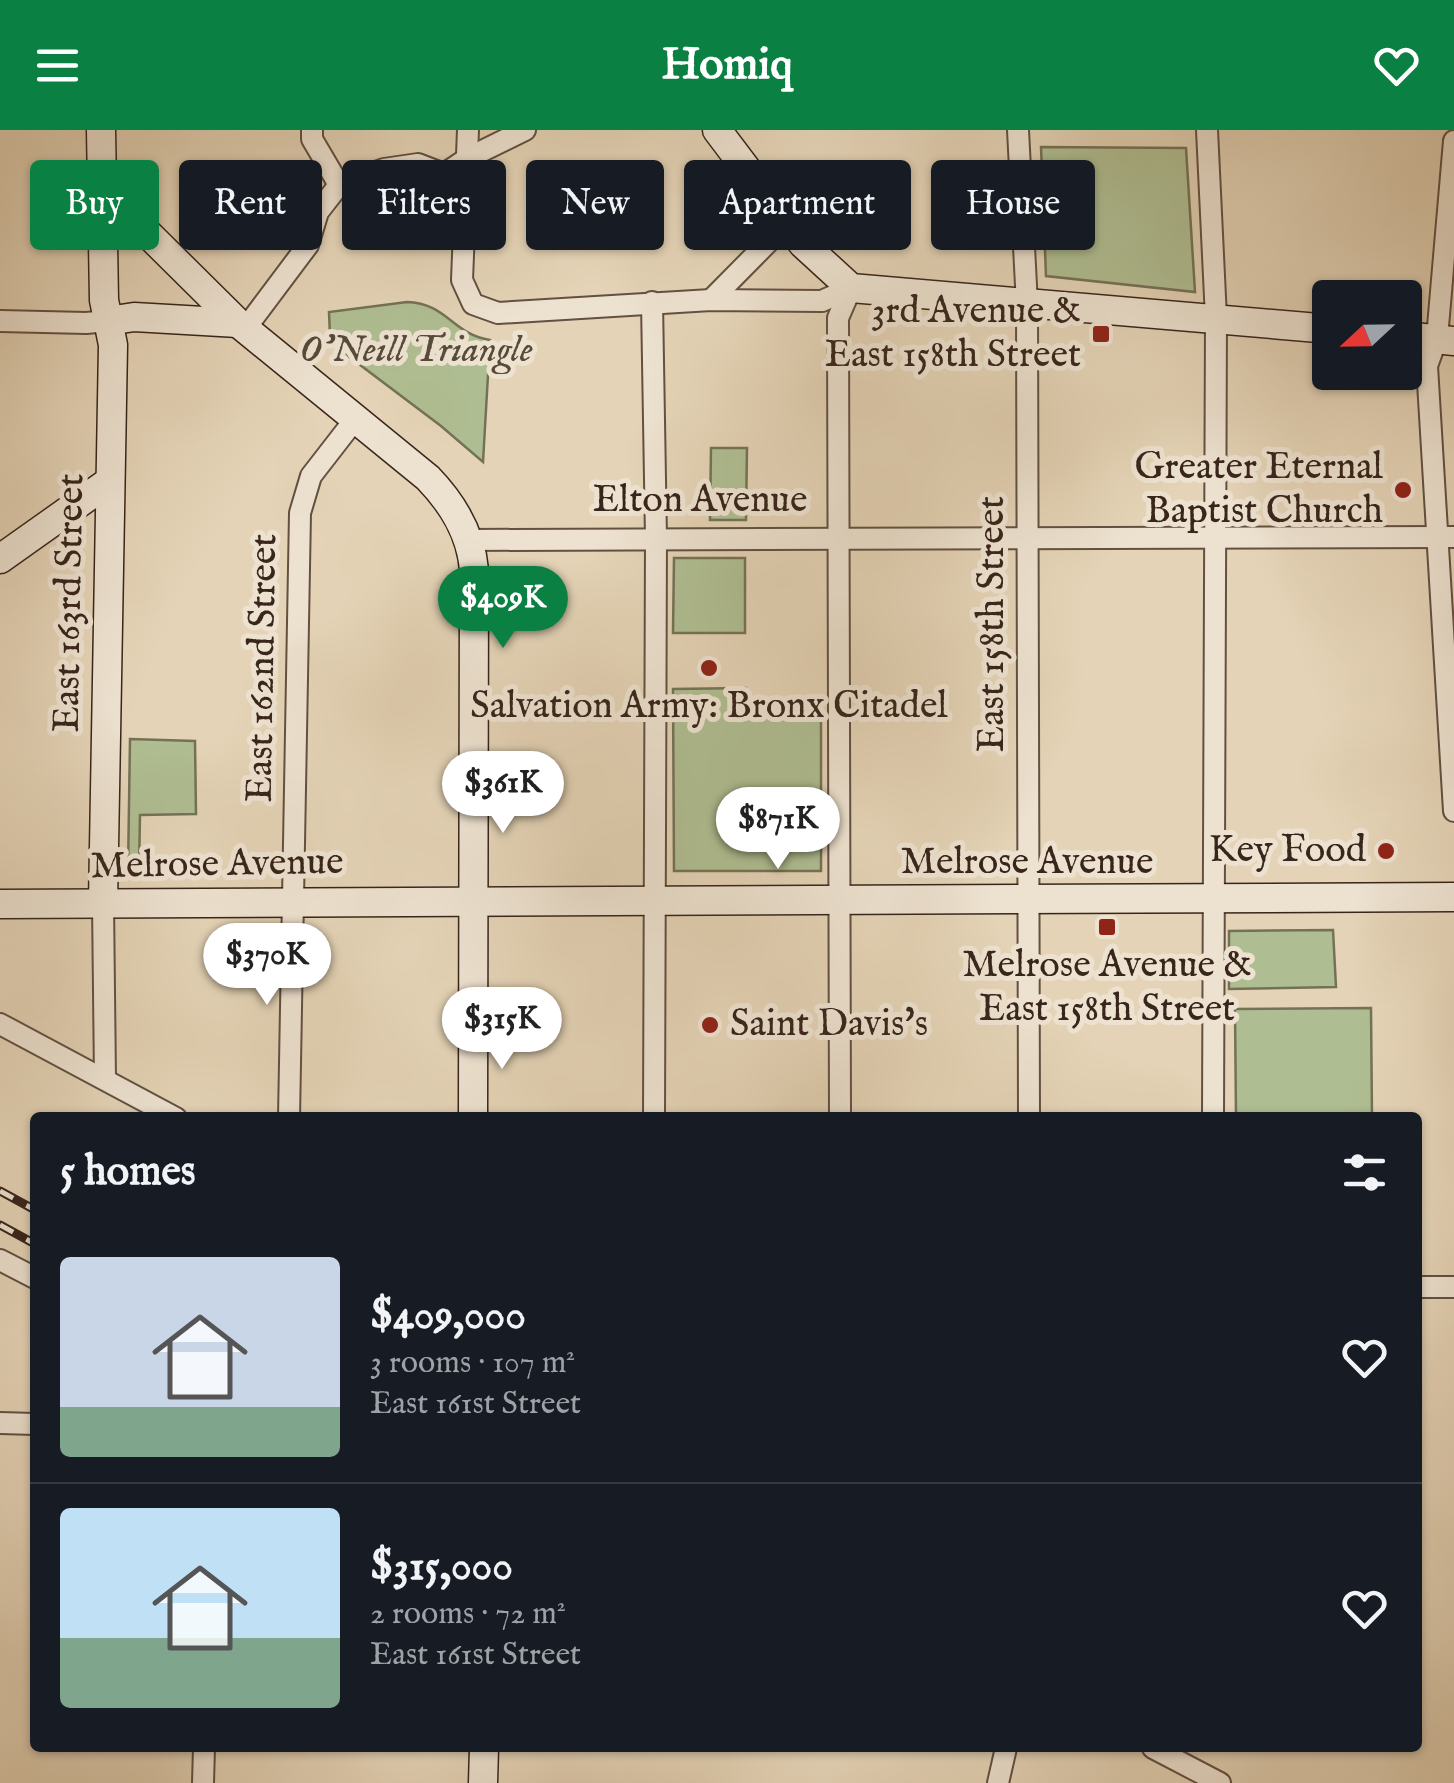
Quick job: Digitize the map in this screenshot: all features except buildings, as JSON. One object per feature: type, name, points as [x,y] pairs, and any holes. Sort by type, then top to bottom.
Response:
[{"type":"main road","name":"East 163rd Street","points":[[100,160],[101,130]]},
{"type":"main road","points":[[717,130],[740,160]]},
{"type":"main road","points":[[159,245],[241,326],[437,487],[459,517],[468,540],[474,570],[473,1112]]},
{"type":"main road","name":"East 163rd Street","points":[[102,250],[104,300],[113,345],[103,904]]},
{"type":"main road","points":[[810,250],[851,288],[1312,326]]},
{"type":"main road","points":[[108,320],[134,317],[241,326]]},
{"type":"main road","points":[[0,559],[110,481]]},
{"type":"main road","name":"Melrose Avenue","points":[[6,904],[1454,897]]},
{"type":"main road","points":[[484,1752],[484,1783]]},
{"type":"street","points":[[312,130],[312,138],[339,185]]},
{"type":"street","points":[[468,130],[462,280],[473,304],[498,313],[652,302],[822,301],[851,288]]},
{"type":"street","points":[[241,326],[308,245],[318,212],[339,185],[384,169],[418,164],[444,174],[525,130]]},
{"type":"street","name":"East 158th Street","points":[[1018,130],[1027,305],[1028,1112]]},
{"type":"street","points":[[1207,130],[1216,318],[1213,1112]]},
{"type":"street","points":[[1454,141],[1446,340],[1427,366],[1446,537],[1454,811]]},
{"type":"street","points":[[711,300],[760,250]]},
{"type":"street","points":[[840,1112],[838,318],[851,288]]},
{"type":"street","points":[[652,302],[656,538],[654,1112]]},
{"type":"street","points":[[0,320],[108,320]]},
{"type":"street","name":"East 162nd Street","points":[[289,1112],[300,513],[311,476],[356,418]]},
{"type":"street","name":"Elton Avenue","points":[[468,540],[1446,537]]},
{"type":"street","name":"East 163rd Street","points":[[103,904],[104,1079]]},
{"type":"street","points":[[0,1024],[165,1112]]},
{"type":"street","points":[[0,1260],[30,1275]]},
{"type":"street","points":[[1422,1287],[1454,1287]]},
{"type":"street","points":[[0,1423],[30,1424]]},
{"type":"street","points":[[204,1752],[204,1783]]},
{"type":"street","points":[[998,1783],[1005,1752]]},
{"type":"street","points":[[1161,1752],[1220,1783]]},
{"type":"green space","points":[[1041,147],[1186,148],[1195,292],[1046,276],[1045,250],[1095,250],[1095,160],[1042,160]]},
{"type":"green space","name":"O'Neill Triangle","points":[[407,302],[432,308],[467,332],[490,340],[483,462],[343,352],[330,336],[329,312]]},
{"type":"green space","points":[[711,448],[747,448],[746,520],[710,520]]},
{"type":"green space","points":[[674,558],[745,558],[745,633],[673,633]]},
{"type":"green space","points":[[746,688],[747,708],[821,707],[821,871],[674,871],[673,689]]},
{"type":"green space","points":[[130,739],[195,741],[196,814],[140,815],[139,872],[128,871]]},
{"type":"green space","points":[[1333,930],[1336,987],[1229,989],[1229,931]]},
{"type":"green space","points":[[1371,1008],[1372,1112],[1236,1112],[1235,1009]]},
{"type":"railway","points":[[0,1191],[30,1207]]},
{"type":"railway","points":[[0,1225],[30,1241]]},
{"type":"place","name":"3rd Avenue & East 158th Street","points":[[1101,334]]},
{"type":"place","name":"Greater Eternal Baptist Church","points":[[1403,490]]},
{"type":"place","name":"Salvation Army: Bronx Citadel","points":[[709,668]]},
{"type":"place","name":"Key Food","points":[[1386,851]]},
{"type":"place","name":"Melrose Avenue & East 158th Street","points":[[1107,927]]},
{"type":"place","name":"Saint Davis's","points":[[710,1025]]}]
